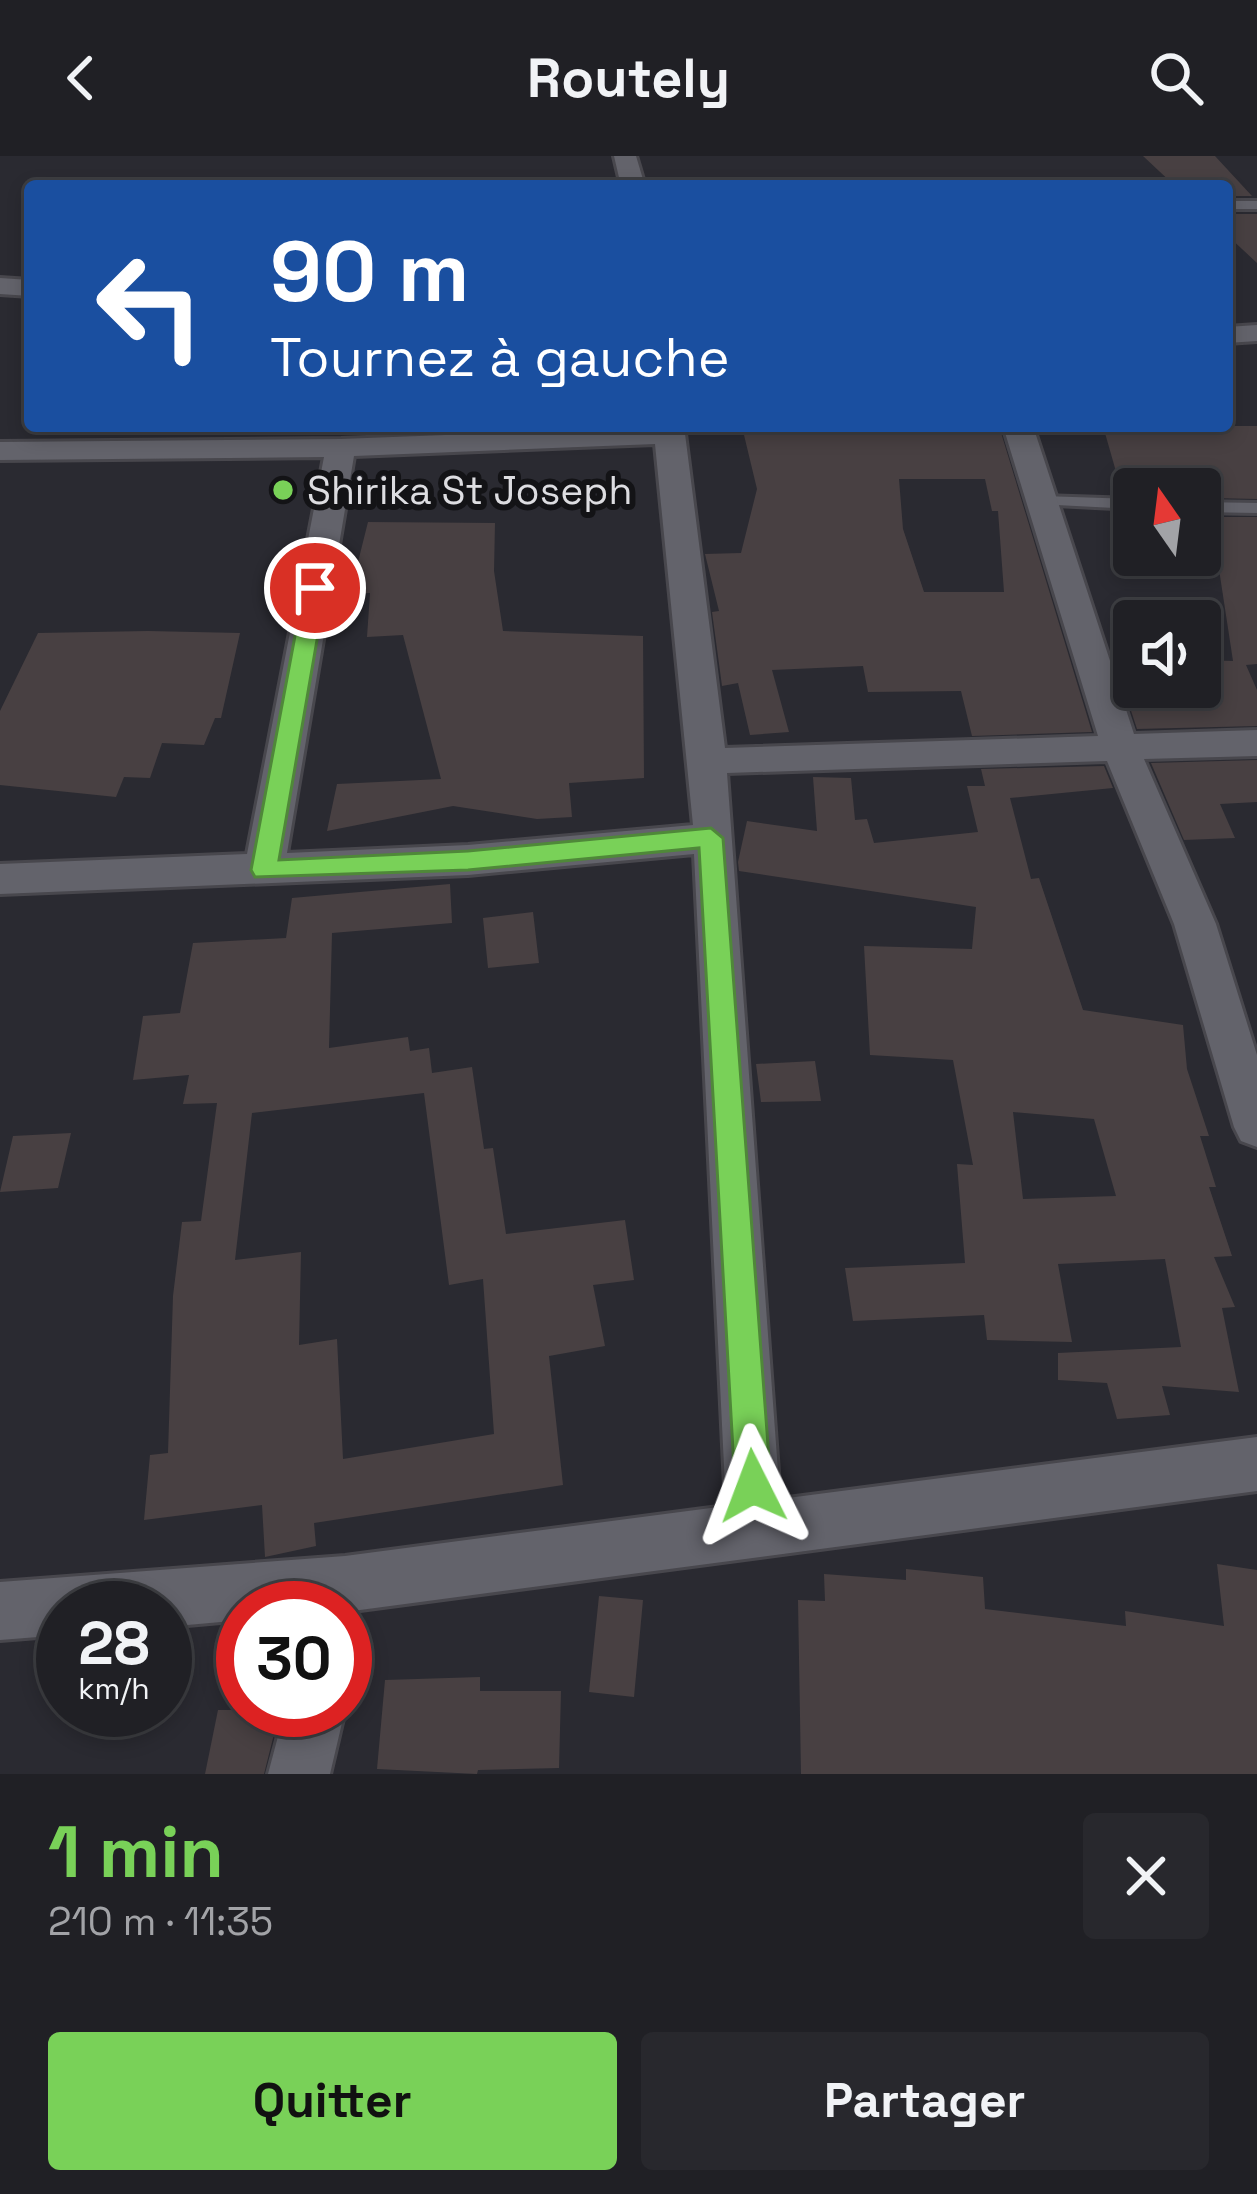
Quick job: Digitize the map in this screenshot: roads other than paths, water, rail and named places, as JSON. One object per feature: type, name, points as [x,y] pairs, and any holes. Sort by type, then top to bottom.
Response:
[{"type":"street","points":[[2,456],[340,448],[632,432]]},
{"type":"street","points":[[669,432],[708,760],[755,1534]]},
{"type":"street","points":[[1020,432],[1119,745],[1195,925],[1257,1127]]},
{"type":"street","points":[[264,870],[340,448]]},
{"type":"street","points":[[708,760],[1257,743]]},
{"type":"street","points":[[0,879],[468,860],[711,838]]},
{"type":"street","points":[[372,1591],[1257,1464]]},
{"type":"street","points":[[0,1610],[216,1601]]},
{"type":"street","points":[[299,1774],[308,1737]]},
{"type":"lane","points":[[1042,501],[1113,504]]},
{"type":"lane","points":[[1221,507],[1257,508]]},
{"type":"place","name":"Shirika St Joseph","points":[[283,490]]}]
